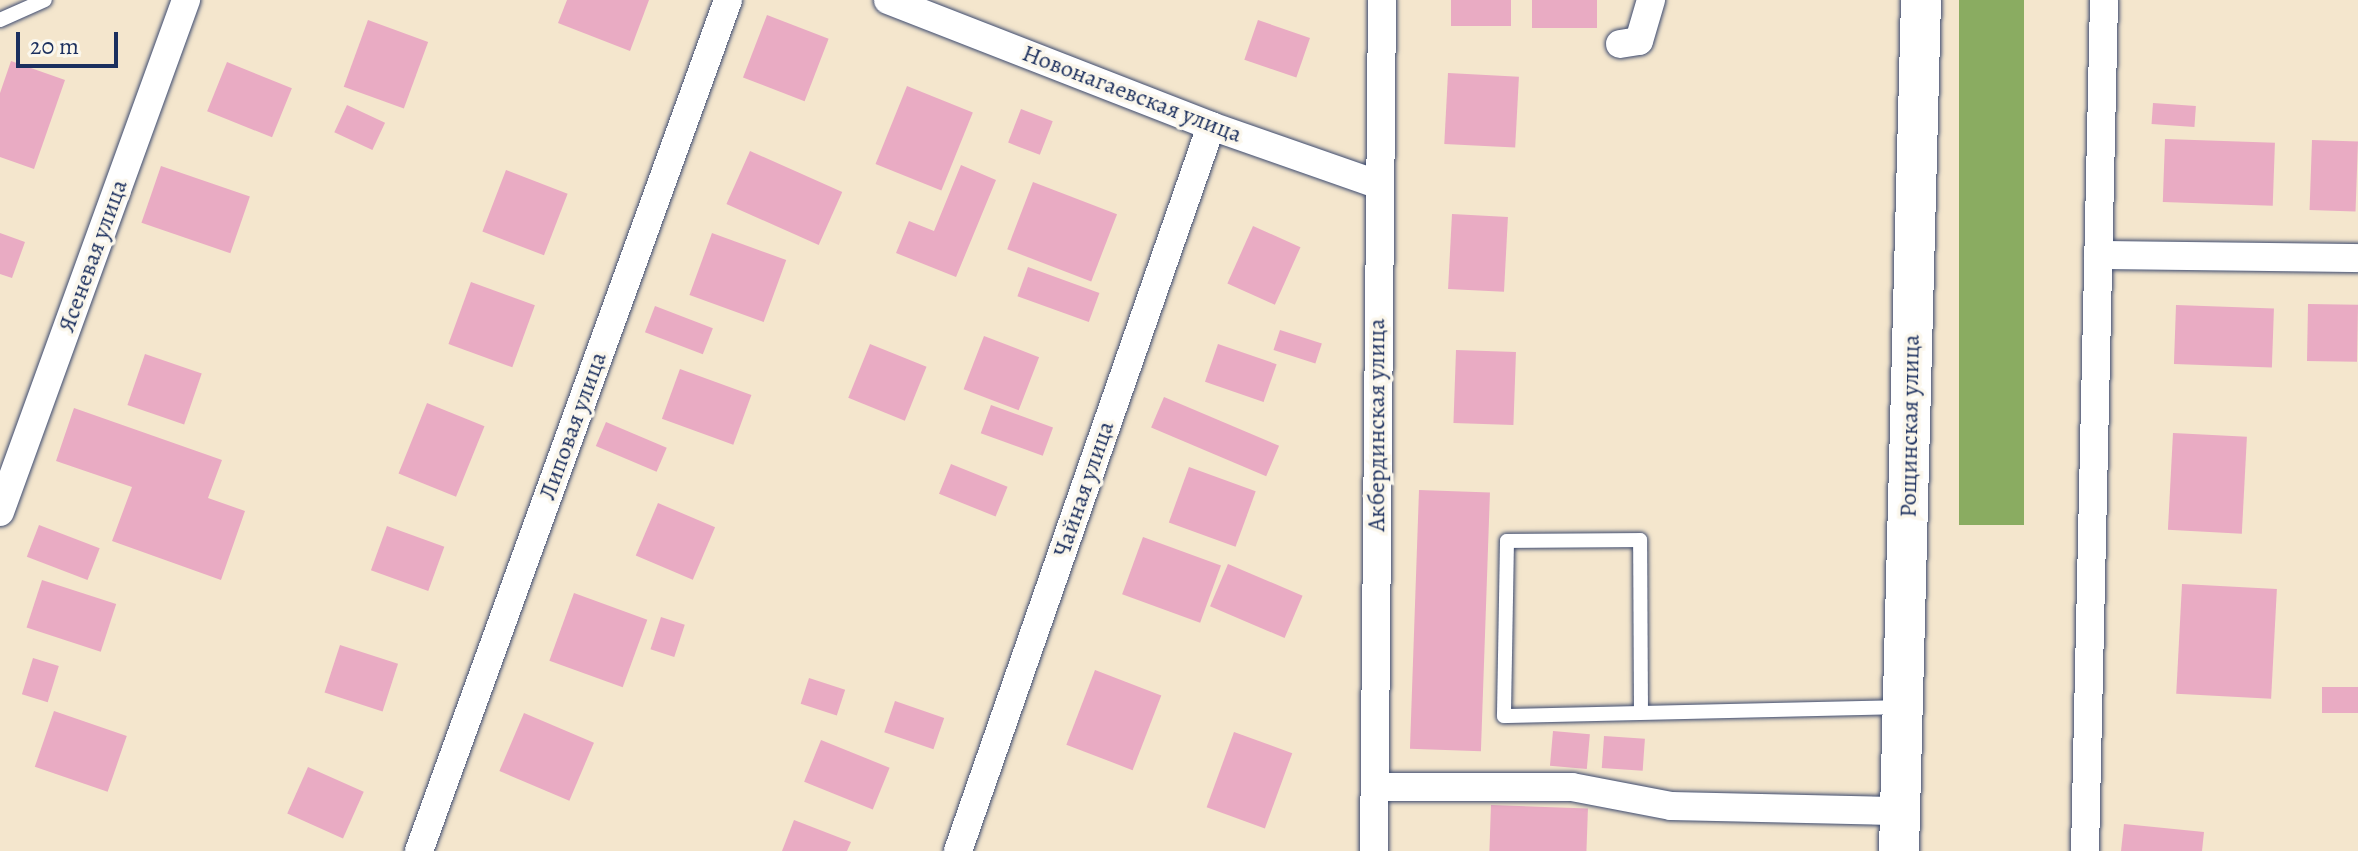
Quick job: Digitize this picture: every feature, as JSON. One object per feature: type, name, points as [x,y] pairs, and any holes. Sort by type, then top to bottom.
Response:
[{"type":"street","name":"Ясеневая улица","points":[[0,512],[186,0]]},
{"type":"street","name":"Липовая улица","points":[[419,851],[728,0]]},
{"type":"street","name":"Новонагаевская улица","points":[[888,0],[1211,126],[1377,184]]},
{"type":"street","name":"Акбердинская улица","points":[[1374,851],[1377,184],[1382,0]]},
{"type":"street","points":[[1620,44],[1639,41],[1651,0]]},
{"type":"street","name":"Рощинская улица","points":[[1899,851],[1921,0]]},
{"type":"street","points":[[2085,851],[2104,0]]},
{"type":"street","name":"Чайная улица","points":[[958,851],[1211,126]]},
{"type":"street","points":[[2098,255],[2358,258]]},
{"type":"street","points":[[1375,787],[1572,787],[1671,806],[1900,811]]},
{"type":"lane","points":[[0,20],[45,0]]},
{"type":"lane","points":[[1641,712],[1640,540],[1507,541],[1504,716],[1903,707]]},
{"type":"green space","points":[[1959,0],[2024,0],[2024,525],[1959,525]]},
{"type":"building","points":[[567,0],[649,0],[630,51],[558,23]]},
{"type":"building","points":[[1451,0],[1511,0],[1511,26],[1451,26]]},
{"type":"building","points":[[1532,0],[1597,0],[1597,28],[1532,28]]},
{"type":"building","points":[[767,15],[829,39],[805,101],[743,78]]},
{"type":"building","points":[[368,20],[428,42],[404,109],[344,87]]},
{"type":"building","points":[[1258,20],[1310,38],[1296,78],[1244,60]]},
{"type":"building","points":[[11,61],[65,80],[34,169],[0,157],[0,93]]},
{"type":"building","points":[[227,62],[292,88],[272,137],[207,111]]},
{"type":"building","points":[[1448,73],[1519,77],[1515,148],[1444,144]]},
{"type":"building","points":[[907,86],[973,113],[941,190],[876,164]]},
{"type":"building","points":[[2153,103],[2196,106],[2194,127],[2152,124]]},
{"type":"building","points":[[347,105],[385,123],[372,150],[334,132]]},
{"type":"building","points":[[1021,109],[1053,121],[1040,155],[1008,143]]},
{"type":"building","points":[[2165,139],[2275,143],[2273,206],[2163,202]]},
{"type":"building","points":[[2312,140],[2358,142],[2356,212],[2310,210]]},
{"type":"building","points":[[750,151],[842,192],[819,245],[726,204]]},
{"type":"building","points":[[961,165],[996,180],[956,277],[896,253],[909,221],[934,231]]},
{"type":"building","points":[[161,166],[250,197],[230,253],[141,223]]},
{"type":"building","points":[[506,170],[568,194],[544,255],[482,232]]},
{"type":"building","points":[[1033,182],[1117,214],[1091,281],[1007,249]]},
{"type":"building","points":[[1452,214],[1508,217],[1504,292],[1448,289]]},
{"type":"building","points":[[1253,226],[1301,247],[1275,305],[1227,284]]},
{"type":"building","points":[[0,233],[25,242],[12,278],[0,274]]},
{"type":"building","points":[[712,233],[786,260],[764,322],[689,295]]},
{"type":"building","points":[[1028,267],[1099,293],[1089,322],[1017,296]]},
{"type":"building","points":[[471,282],[535,305],[512,367],[448,344]]},
{"type":"building","points":[[2308,304],[2358,305],[2357,362],[2307,361]]},
{"type":"building","points":[[2176,305],[2274,308],[2272,367],[2174,364]]},
{"type":"building","points":[[655,306],[713,328],[703,354],[645,332]]},
{"type":"building","points":[[1280,330],[1322,344],[1315,364],[1274,350]]},
{"type":"building","points":[[984,336],[1039,357],[1019,410],[964,389]]},
{"type":"building","points":[[870,344],[927,367],[905,421],[848,398]]},
{"type":"building","points":[[1218,344],[1277,364],[1264,402],[1205,382]]},
{"type":"building","points":[[1456,350],[1516,352],[1513,425],[1453,423]]},
{"type":"building","points":[[145,354],[202,374],[184,425],[127,405]]},
{"type":"building","points":[[680,369],[751,395],[733,445],[662,419]]},
{"type":"building","points":[[1164,397],[1279,446],[1266,476],[1151,427]]},
{"type":"building","points":[[427,403],[484,426],[456,497],[399,473]]},
{"type":"building","points":[[991,405],[1053,428],[1043,456],[981,433]]},
{"type":"building","points":[[74,408],[222,460],[208,498],[245,511],[221,580],[112,541],[132,487],[56,461]]},
{"type":"building","points":[[606,422],[667,448],[657,472],[596,446]]},
{"type":"building","points":[[2173,433],[2247,437],[2242,534],[2168,530]]},
{"type":"building","points":[[951,464],[1008,487],[996,517],[939,494]]},
{"type":"building","points":[[1189,467],[1256,491],[1236,547],[1169,522]]},
{"type":"building","points":[[1419,490],[1490,492],[1481,751],[1410,749]]},
{"type":"building","points":[[658,503],[715,527],[693,580],[636,555]]},
{"type":"building","points":[[39,525],[100,548],[87,580],[27,557]]},
{"type":"building","points":[[387,526],[444,547],[428,591],[371,570]]},
{"type":"building","points":[[1143,537],[1221,565],[1200,623],[1122,594]]},
{"type":"building","points":[[1228,564],[1303,596],[1285,638],[1210,606]]},
{"type":"building","points":[[42,580],[116,604],[101,652],[27,628]]},
{"type":"building","points":[[2182,584],[2277,589],[2271,699],[2176,694]]},
{"type":"building","points":[[574,593],[647,620],[623,687],[549,661]]},
{"type":"building","points":[[661,617],[685,625],[674,657],[650,649]]},
{"type":"building","points":[[340,645],[398,664],[383,711],[325,693]]},
{"type":"building","points":[[33,658],[59,666],[48,702],[22,694]]},
{"type":"building","points":[[1095,670],[1161,695],[1133,770],[1066,745]]},
{"type":"building","points":[[809,678],[845,690],[837,715],[801,704]]},
{"type":"building","points":[[2322,687],[2358,687],[2358,713],[2322,713]]},
{"type":"building","points":[[895,701],[944,718],[933,749],[884,732]]},
{"type":"building","points":[[54,711],[127,736],[108,792],[35,767]]},
{"type":"building","points":[[524,713],[594,743],[569,801],[499,771]]},
{"type":"building","points":[[1553,731],[1590,734],[1587,769],[1550,766]]},
{"type":"building","points":[[1234,732],[1292,753],[1265,828],[1207,807]]},
{"type":"building","points":[[1604,736],[1645,739],[1643,771],[1602,768]]},
{"type":"building","points":[[821,740],[890,768],[873,809],[804,782]]},
{"type":"building","points":[[308,767],[364,792],[343,838],[287,814]]},
{"type":"building","points":[[1491,805],[1588,808],[1586,851],[1489,851]]},
{"type":"building","points":[[794,820],[851,842],[847,851],[782,851]]},
{"type":"building","points":[[2124,824],[2204,832],[2202,851],[2121,851]]}]
